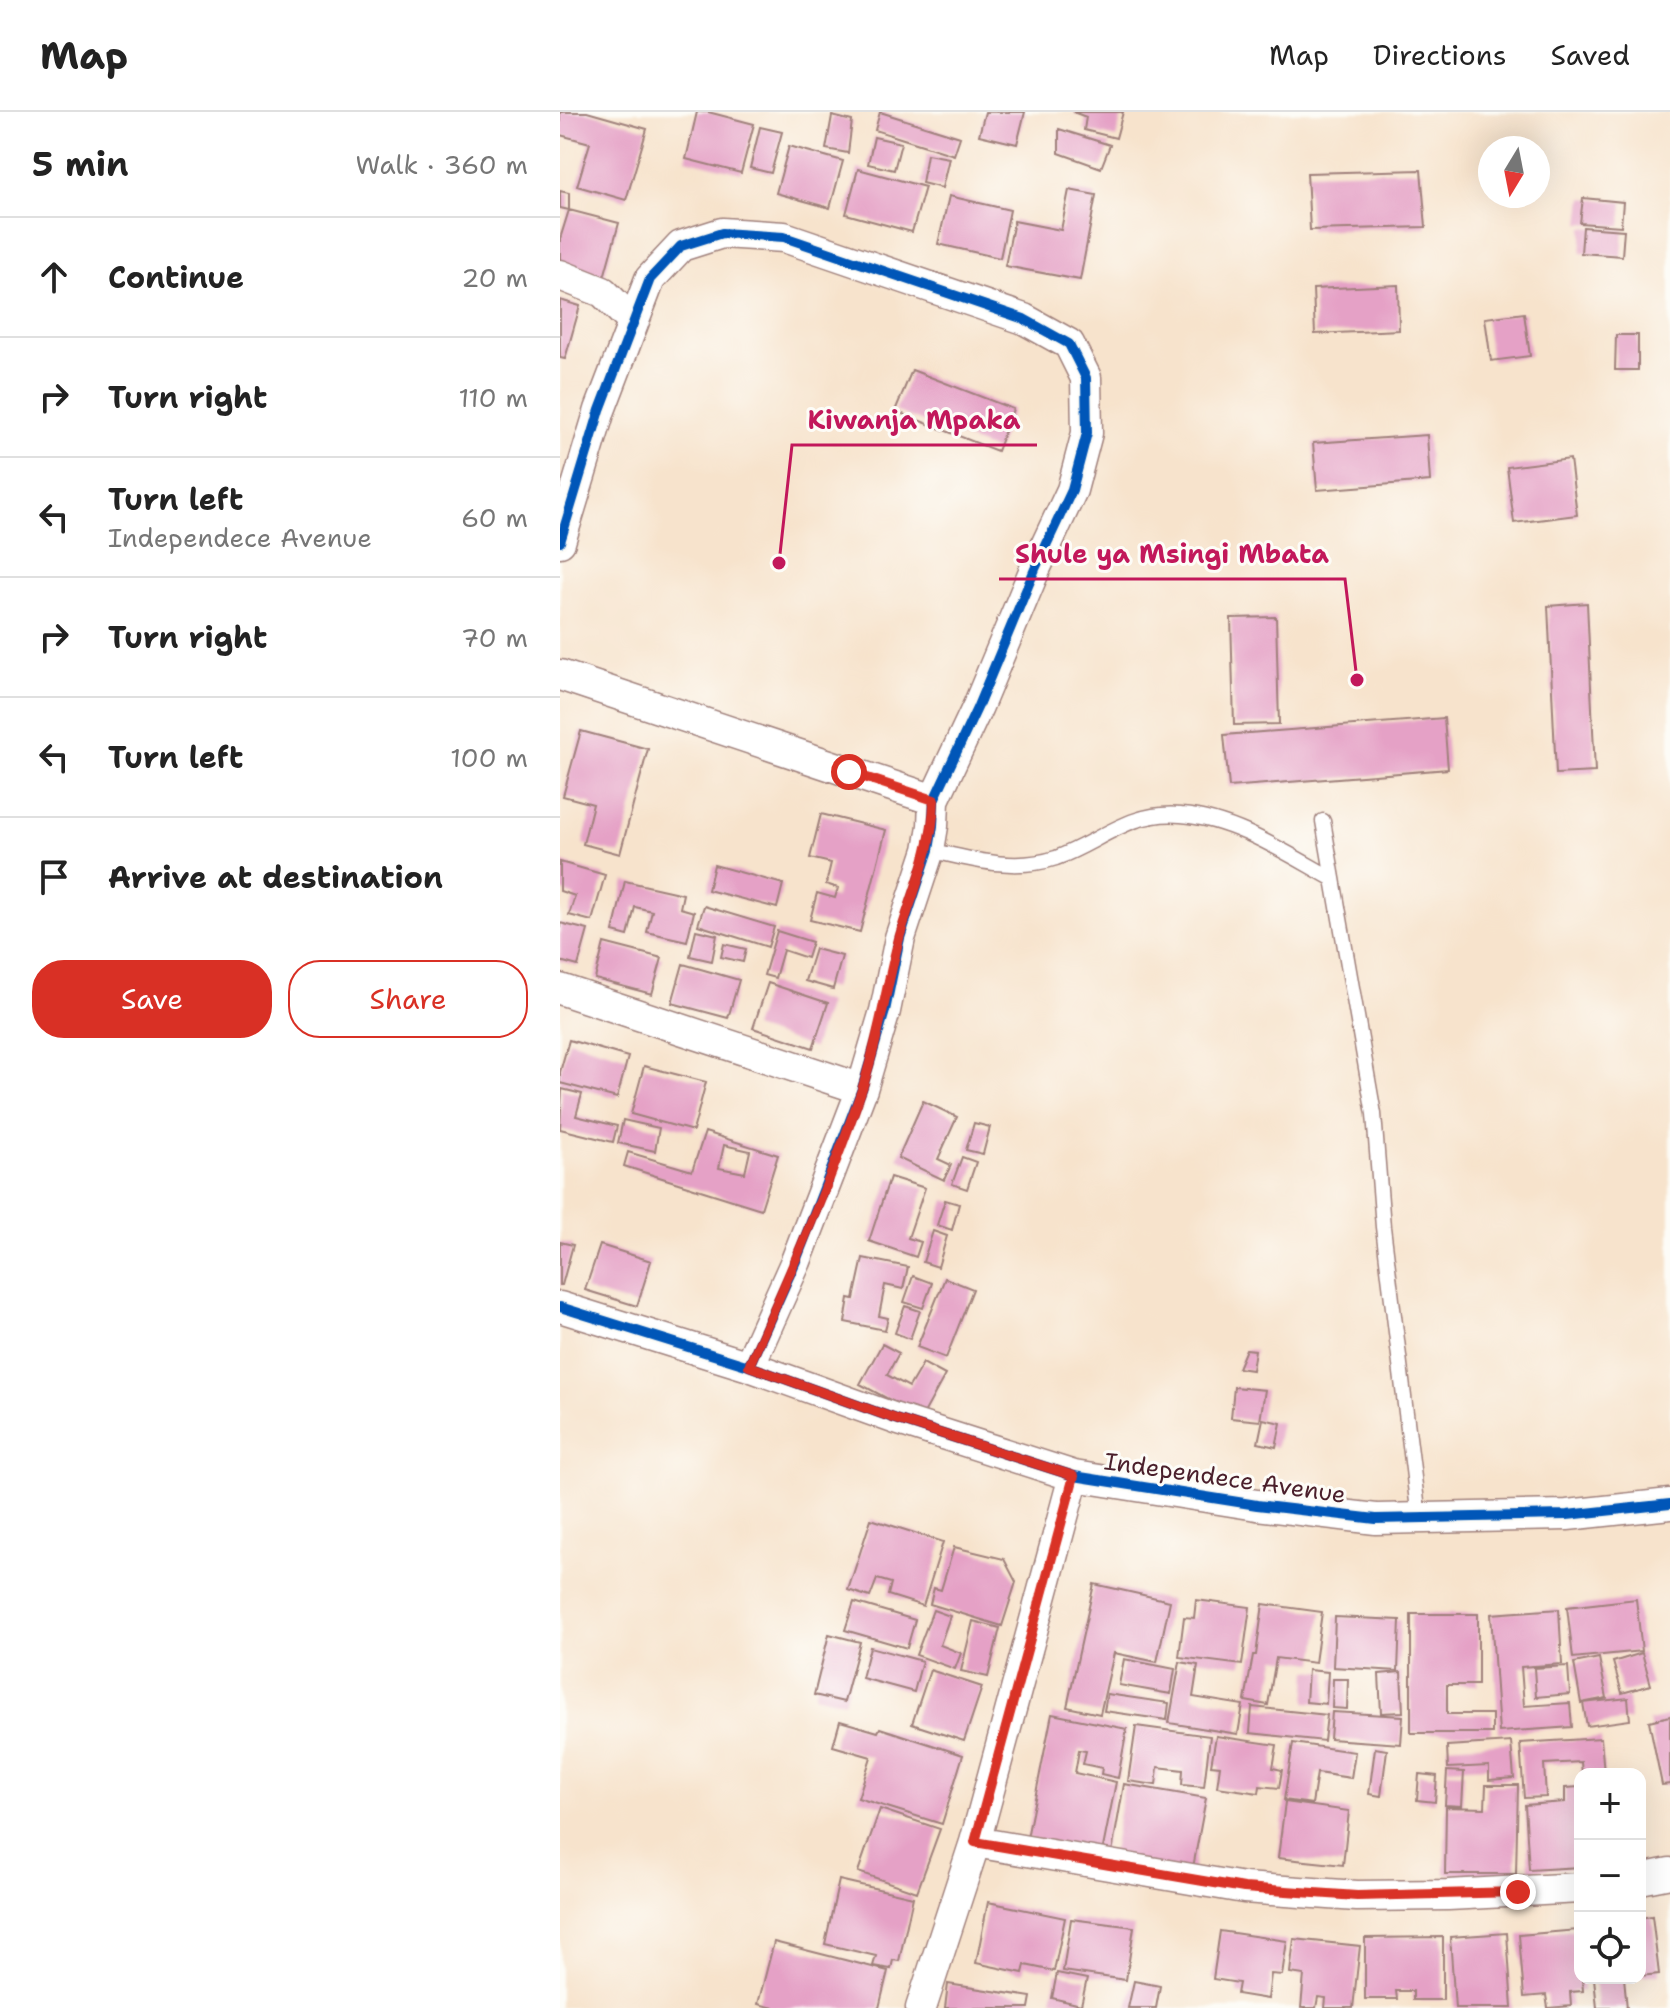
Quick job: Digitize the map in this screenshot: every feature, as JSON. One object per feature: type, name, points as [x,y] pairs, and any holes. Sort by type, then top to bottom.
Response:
[{"type":"street","points":[[560,542],[600,410],[650,279],[681,246],[722,233],[784,237],[1011,314],[1069,344],[1086,378],[1087,433],[1072,490],[934,800],[929,850],[900,938],[885,1011],[862,1089],[796,1261],[749,1366]]},
{"type":"street","points":[[560,275],[603,292],[633,322]]},
{"type":"street","points":[[560,675],[934,800]]},
{"type":"street","points":[[560,989],[862,1089]]},
{"type":"street","name":"Independece Avenue","points":[[560,1307],[749,1366],[896,1419],[1074,1476],[1272,1507],[1376,1519],[1567,1515],[1670,1504]]},
{"type":"street","points":[[921,2008],[975,1842],[1074,1476]]},
{"type":"street","points":[[975,1842],[1244,1888],[1357,1896],[1574,1888]]},
{"type":"street","points":[[1646,1878],[1670,1873]]},
{"type":"lane","points":[[929,850],[987,863],[1020,865],[1055,858],[1136,818],[1181,815],[1232,827],[1333,879]]},
{"type":"lane","points":[[1323,821],[1374,1114],[1383,1227],[1419,1518]]},
{"type":"building","points":[[560,112],[587,112],[647,129],[626,200],[577,186],[590,143],[560,135]]},
{"type":"building","points":[[697,112],[754,124],[741,173],[686,159]]},
{"type":"building","points":[[880,112],[960,137],[954,155],[875,130]]},
{"type":"building","points":[[985,112],[1025,112],[1017,144],[979,135]]},
{"type":"building","points":[[1073,112],[1123,112],[1116,138],[1084,130],[1086,117]]},
{"type":"building","points":[[832,116],[852,121],[848,153],[826,149]]},
{"type":"building","points":[[760,127],[782,132],[771,173],[750,168]]},
{"type":"building","points":[[1059,129],[1110,145],[1101,168],[1059,153]]},
{"type":"building","points":[[874,137],[901,143],[894,170],[868,164]]},
{"type":"building","points":[[789,146],[843,161],[830,208],[776,193]]},
{"type":"building","points":[[927,154],[949,158],[942,188],[922,183]]},
{"type":"building","points":[[858,169],[925,187],[912,232],[846,214]]},
{"type":"building","points":[[1421,170],[1426,227],[1310,230],[1307,173]]},
{"type":"building","points":[[1069,190],[1096,195],[1080,280],[1005,266],[1014,221],[1061,230]]},
{"type":"building","points":[[560,191],[569,193],[569,210],[560,208]]},
{"type":"building","points":[[949,196],[1010,210],[1000,258],[938,244]]},
{"type":"building","points":[[1583,198],[1623,202],[1621,226],[1580,223]]},
{"type":"building","points":[[569,210],[619,223],[603,281],[560,269],[560,239]]},
{"type":"building","points":[[1583,227],[1624,230],[1622,256],[1581,253]]},
{"type":"building","points":[[1398,285],[1399,330],[1315,334],[1313,289]]},
{"type":"building","points":[[560,300],[580,306],[565,359],[560,358]]},
{"type":"building","points":[[1524,313],[1530,356],[1491,361],[1485,318]]},
{"type":"building","points":[[1616,335],[1638,335],[1638,370],[1615,370]]},
{"type":"building","points":[[912,370],[1013,409],[997,451],[895,411]]},
{"type":"building","points":[[1427,435],[1430,481],[1317,490],[1313,443]]},
{"type":"building","points":[[1570,459],[1577,515],[1514,523],[1507,467]]},
{"type":"building","points":[[1587,603],[1595,772],[1556,774],[1548,606]]},
{"type":"building","points":[[1276,617],[1279,724],[1234,725],[1231,618]]},
{"type":"building","points":[[1444,718],[1448,769],[1229,787],[1224,735]]},
{"type":"building","points":[[581,731],[648,749],[620,854],[583,844],[593,804],[563,796]]},
{"type":"building","points":[[821,814],[886,830],[860,932],[810,920],[817,893],[835,898],[838,888],[826,884],[831,863],[810,858]]},
{"type":"building","points":[[560,862],[605,875],[592,921],[569,915],[575,896],[560,891]]},
{"type":"building","points":[[714,865],[783,884],[777,908],[708,890]]},
{"type":"building","points":[[625,881],[683,894],[680,908],[694,912],[687,941],[647,932],[652,911],[635,907],[628,936],[613,932]]},
{"type":"building","points":[[704,906],[774,927],[768,947],[698,925]]},
{"type":"building","points":[[560,923],[588,930],[578,966],[560,961]]},
{"type":"building","points":[[696,930],[717,935],[712,961],[690,956]]},
{"type":"building","points":[[777,931],[812,942],[807,958],[783,950],[775,978],[764,975]]},
{"type":"building","points":[[604,943],[662,958],[652,994],[595,979]]},
{"type":"building","points":[[724,944],[746,949],[743,962],[721,957]]},
{"type":"building","points":[[815,949],[842,956],[833,989],[805,981]]},
{"type":"building","points":[[683,964],[739,980],[728,1018],[672,1003]]},
{"type":"building","points":[[768,983],[828,1003],[813,1048],[753,1028]]},
{"type":"building","points":[[569,1040],[628,1057],[617,1098],[560,1083]]},
{"type":"building","points":[[644,1066],[706,1082],[693,1131],[631,1114]]},
{"type":"building","points":[[562,1089],[582,1094],[576,1116],[617,1126],[613,1142],[560,1129]]},
{"type":"building","points":[[923,1101],[957,1117],[938,1159],[951,1165],[944,1180],[898,1158]]},
{"type":"building","points":[[623,1120],[659,1128],[655,1151],[618,1143]]},
{"type":"building","points":[[974,1123],[990,1127],[983,1154],[966,1150]]},
{"type":"building","points":[[705,1132],[778,1155],[761,1209],[624,1166],[628,1152],[692,1171]],"holes":[[[724,1145],[750,1151],[745,1173],[719,1168]]]},
{"type":"building","points":[[962,1157],[976,1162],[967,1189],[952,1184]]},
{"type":"building","points":[[890,1177],[925,1188],[908,1238],[921,1242],[916,1257],[869,1241]]},
{"type":"building","points":[[945,1200],[959,1204],[952,1230],[937,1225]]},
{"type":"building","points":[[933,1231],[947,1236],[938,1267],[923,1262]]},
{"type":"building","points":[[560,1242],[573,1245],[562,1285],[560,1285]]},
{"type":"building","points":[[600,1245],[651,1261],[637,1306],[585,1290]]},
{"type":"building","points":[[863,1258],[908,1267],[903,1289],[885,1285],[879,1316],[888,1318],[885,1330],[845,1322],[849,1298],[854,1299]]},
{"type":"building","points":[[913,1276],[932,1283],[923,1308],[904,1302]]},
{"type":"building","points":[[945,1278],[973,1289],[946,1358],[917,1347]]},
{"type":"building","points":[[905,1306],[920,1311],[910,1339],[895,1333]]},
{"type":"building","points":[[882,1344],[899,1353],[887,1375],[909,1387],[923,1363],[945,1375],[922,1417],[860,1384]]},
{"type":"building","points":[[1246,1349],[1255,1350],[1252,1370],[1238,1368]]},
{"type":"building","points":[[1234,1387],[1265,1390],[1260,1421],[1231,1418]]},
{"type":"building","points":[[1263,1419],[1281,1423],[1276,1447],[1258,1443]]},
{"type":"building","points":[[871,1519],[943,1542],[923,1606],[888,1595],[891,1583],[877,1579],[870,1597],[848,1590]]},
{"type":"building","points":[[954,1547],[1004,1559],[1016,1582],[1002,1626],[930,1604],[934,1588],[941,1590]]},
{"type":"building","points":[[1094,1584],[1170,1601],[1157,1662],[1114,1653],[1100,1714],[1067,1707]]},
{"type":"building","points":[[1636,1599],[1642,1651],[1573,1658],[1567,1607]]},
{"type":"building","points":[[1196,1600],[1250,1607],[1242,1665],[1179,1657],[1184,1617],[1194,1618]]},
{"type":"building","points":[[854,1602],[915,1620],[907,1648],[845,1630]]},
{"type":"building","points":[[1263,1604],[1322,1612],[1315,1663],[1276,1658],[1268,1705],[1245,1701],[1253,1655],[1256,1655]]},
{"type":"building","points":[[1559,1609],[1562,1664],[1521,1667],[1524,1706],[1570,1703],[1572,1727],[1499,1732],[1491,1614]]},
{"type":"building","points":[[933,1610],[950,1616],[940,1645],[961,1653],[955,1669],[916,1655]]},
{"type":"building","points":[[1411,1614],[1478,1614],[1478,1685],[1447,1685],[1447,1714],[1492,1714],[1492,1733],[1411,1733]]},
{"type":"building","points":[[1335,1617],[1400,1620],[1398,1671],[1333,1667]]},
{"type":"building","points":[[973,1621],[1000,1628],[988,1677],[961,1671]]},
{"type":"building","points":[[829,1634],[860,1642],[844,1702],[814,1695]]},
{"type":"building","points":[[870,1647],[922,1661],[914,1692],[862,1678]]},
{"type":"building","points":[[1642,1653],[1651,1685],[1622,1693],[1613,1662]]},
{"type":"building","points":[[1599,1658],[1607,1698],[1581,1703],[1574,1663]]},
{"type":"building","points":[[1124,1659],[1175,1669],[1171,1694],[1119,1685]]},
{"type":"building","points":[[1180,1662],[1198,1665],[1193,1697],[1243,1705],[1238,1734],[1169,1723]]},
{"type":"building","points":[[1568,1666],[1570,1694],[1536,1697],[1534,1668]]},
{"type":"building","points":[[930,1670],[982,1687],[964,1741],[912,1724]]},
{"type":"building","points":[[1308,1670],[1328,1672],[1326,1704],[1306,1702]]},
{"type":"building","points":[[1401,1672],[1403,1712],[1381,1713],[1379,1674]]},
{"type":"building","points":[[1333,1679],[1348,1679],[1347,1709],[1332,1708]]},
{"type":"building","points":[[1107,1694],[1169,1703],[1167,1720],[1104,1711]]},
{"type":"building","points":[[1628,1698],[1630,1720],[1587,1726],[1583,1703]]},
{"type":"building","points":[[1252,1707],[1327,1715],[1324,1741],[1250,1733]]},
{"type":"building","points":[[1332,1712],[1403,1716],[1401,1744],[1330,1739]]},
{"type":"building","points":[[1052,1714],[1127,1729],[1118,1778],[1101,1774],[1102,1768],[1083,1764],[1086,1751],[1079,1750],[1075,1773],[1116,1782],[1102,1853],[1027,1838]]},
{"type":"building","points":[[1670,1716],[1670,1784],[1662,1785],[1649,1721]]},
{"type":"building","points":[[840,1721],[878,1732],[880,1728],[963,1755],[942,1824],[858,1798],[871,1757],[833,1746]]},
{"type":"building","points":[[1136,1726],[1210,1736],[1204,1787],[1182,1785],[1183,1770],[1158,1767],[1156,1785],[1128,1781]]},
{"type":"building","points":[[1216,1736],[1277,1745],[1273,1768],[1282,1770],[1279,1788],[1260,1786],[1259,1793],[1217,1787],[1220,1766],[1211,1765]]},
{"type":"building","points":[[1601,1738],[1604,1768],[1582,1768],[1581,1762],[1544,1764],[1546,1797],[1524,1798],[1520,1743]]},
{"type":"building","points":[[1511,1742],[1514,1778],[1489,1780],[1489,1766],[1448,1768],[1447,1746]]},
{"type":"building","points":[[1293,1743],[1355,1752],[1351,1778],[1317,1773],[1312,1804],[1284,1800]]},
{"type":"building","points":[[1375,1748],[1387,1750],[1381,1796],[1369,1794]]},
{"type":"building","points":[[1447,1771],[1464,1772],[1462,1806],[1445,1805]]},
{"type":"building","points":[[1419,1774],[1437,1776],[1435,1802],[1417,1800]]},
{"type":"building","points":[[1124,1784],[1206,1798],[1192,1873],[1111,1858]]},
{"type":"building","points":[[1486,1785],[1518,1785],[1516,1874],[1445,1874],[1446,1807],[1485,1808]]},
{"type":"building","points":[[1574,1787],[1574,1867],[1529,1870],[1525,1805],[1565,1802],[1565,1788]]},
{"type":"building","points":[[1285,1802],[1349,1811],[1343,1865],[1278,1858]]},
{"type":"building","points":[[880,1809],[940,1829],[917,1892],[858,1872]]},
{"type":"building","points":[[839,1880],[913,1897],[899,1961],[893,1960],[891,1969],[873,1966],[876,1956],[825,1944]]},
{"type":"building","points":[[988,1902],[1065,1918],[1054,1971],[1025,1965],[1023,1973],[976,1963]]},
{"type":"building","points":[[1652,1916],[1659,1974],[1646,1975],[1646,1917]]},
{"type":"building","points":[[1071,1919],[1134,1927],[1126,1980],[1063,1971]]},
{"type":"building","points":[[1574,1930],[1574,1984],[1582,1984],[1583,1991],[1570,1992],[1571,2006],[1548,2008],[1546,1995],[1524,1997],[1519,1935]]},
{"type":"building","points":[[1220,1931],[1287,1941],[1282,1975],[1271,1974],[1268,1999],[1237,1994],[1239,1983],[1213,1979]]},
{"type":"building","points":[[1507,1933],[1512,2008],[1455,2008],[1450,1937]]},
{"type":"building","points":[[1443,1937],[1443,2000],[1413,2000],[1413,1991],[1396,1991],[1397,1999],[1365,1999],[1365,1938]]},
{"type":"building","points":[[1294,1939],[1360,1946],[1353,2008],[1325,2008],[1326,1998],[1318,1997],[1316,2008],[1301,2008],[1304,1975],[1290,1973]]},
{"type":"building","points":[[774,1942],[888,1971],[879,2008],[774,2008],[758,2004]]},
{"type":"building","points":[[1057,1973],[1087,1979],[1081,2005],[1052,1998]]},
{"type":"building","points":[[1134,1981],[1160,1986],[1156,2008],[1128,2008]]},
{"type":"building","points":[[948,1984],[1031,1997],[1029,2008],[945,2008]]},
{"type":"building","points":[[1595,1984],[1625,1984],[1627,2008],[1597,2008]]},
{"type":"cycle path","points":[[560,542],[600,410],[650,279],[681,246],[722,233],[784,237],[1024,319],[1069,344],[1086,378],[1087,433],[1072,490],[934,800],[929,850],[900,938],[885,1011],[862,1089],[796,1261],[749,1366]]},
{"type":"cycle path","points":[[560,1307],[749,1366],[896,1419],[1074,1476],[1257,1505],[1376,1519],[1567,1515],[1670,1504]]},
{"type":"place","name":"Kiwanja Mpaka","points":[[779,563]]},
{"type":"place","name":"Shule ya Msingi Mbata","points":[[1357,680]]},
{"type":"route","points":[[849,772],[934,800],[929,850],[900,938],[885,1011],[862,1089],[796,1261],[749,1366],[896,1419],[1074,1476],[975,1842],[1244,1888],[1357,1896],[1518,1892]]}]
